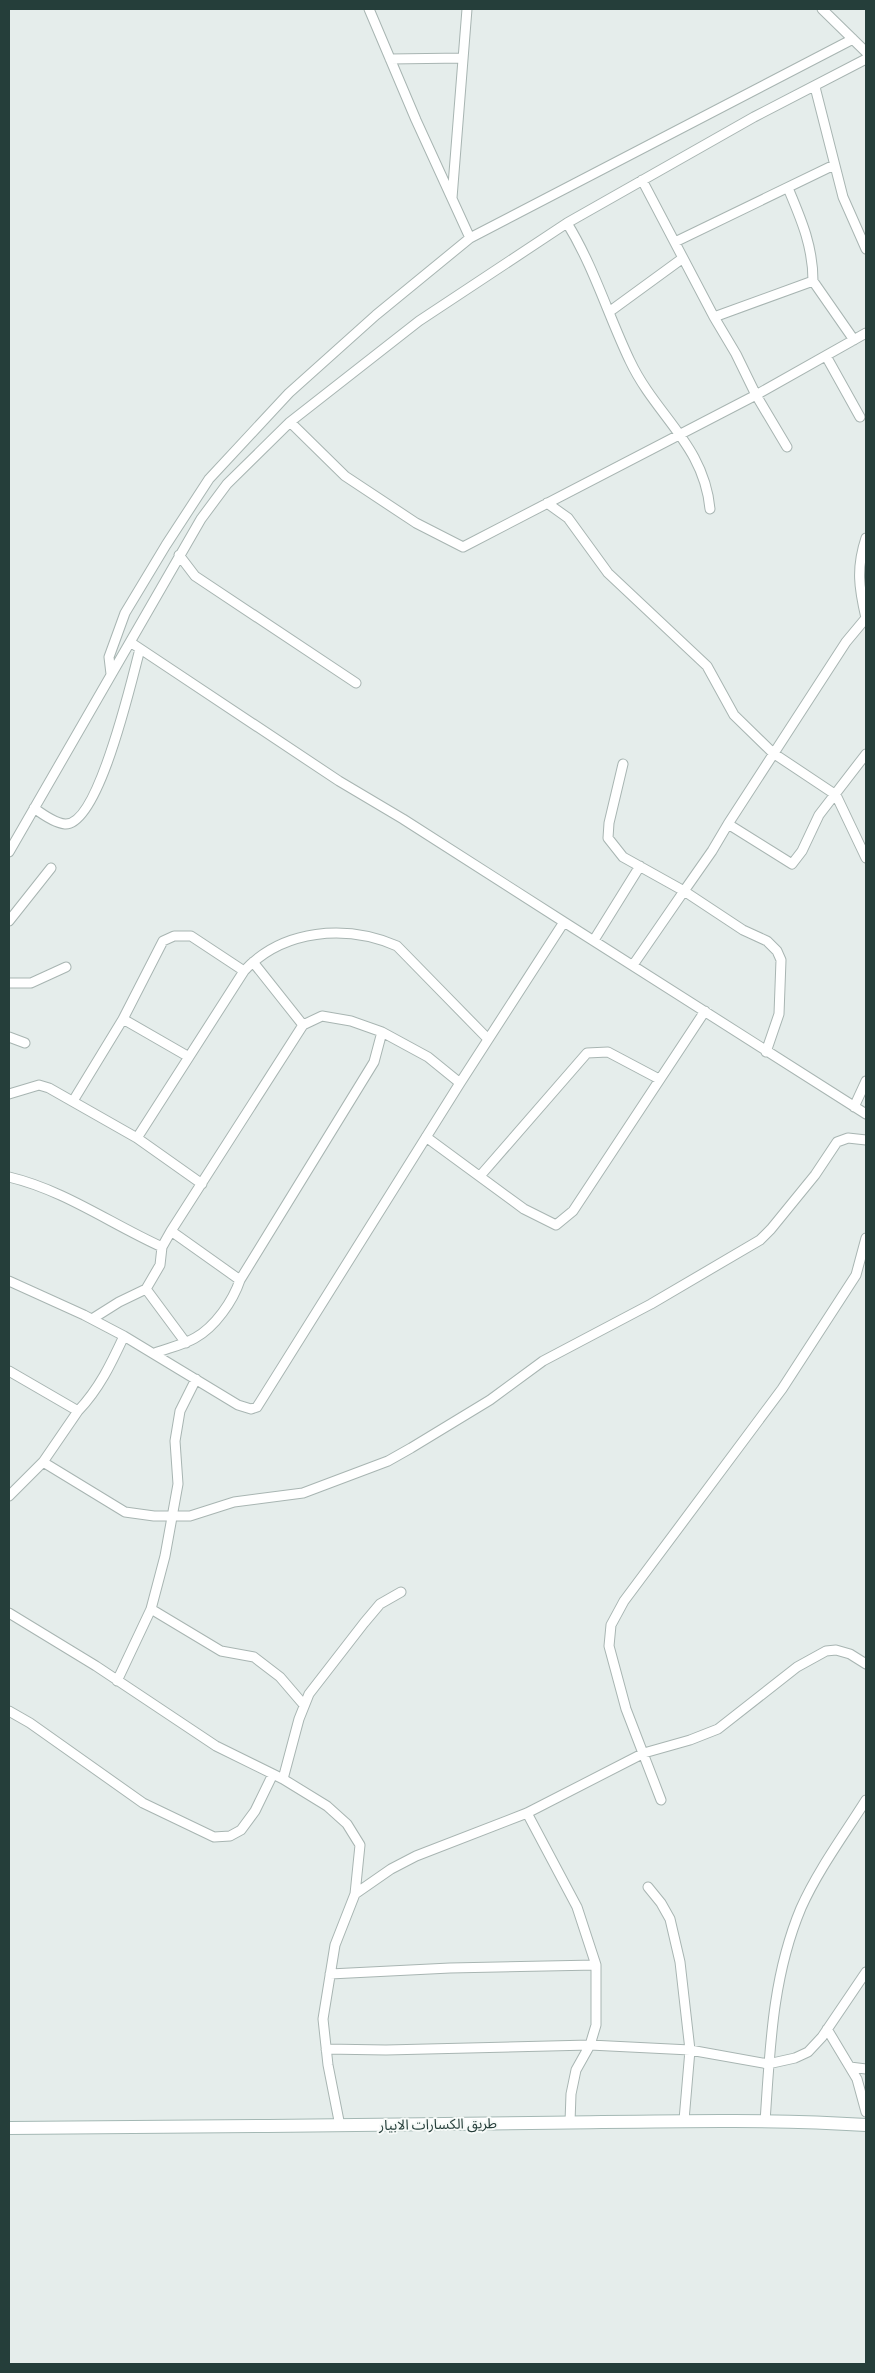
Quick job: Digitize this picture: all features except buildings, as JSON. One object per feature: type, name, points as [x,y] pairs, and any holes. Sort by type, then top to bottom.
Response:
[{"type":"street","points":[[369,9],[470,238]]},
{"type":"street","points":[[452,199],[467,9]]},
{"type":"street","points":[[822,9],[866,52]]},
{"type":"street","points":[[111,674],[109,657],[124,613],[209,479],[289,392],[376,315],[470,238],[853,39]]},
{"type":"street","points":[[390,59],[463,58]]},
{"type":"street","points":[[9,852],[179,555],[227,484],[290,422],[419,321],[567,223],[754,117],[866,60]]},
{"type":"street","points":[[815,87],[842,197],[866,250]]},
{"type":"street","points":[[675,242],[834,166]]},
{"type":"street","points":[[642,180],[714,318],[787,447]]},
{"type":"street","points":[[788,188],[808,236],[813,258],[813,281],[854,340]]},
{"type":"street","points":[[567,223],[591,266],[631,362],[651,397],[680,434],[702,472],[708,492],[710,509]]},
{"type":"street","points":[[609,312],[684,258]]},
{"type":"street","points":[[714,318],[813,281]]},
{"type":"street","points":[[290,422],[345,476],[416,523],[463,547],[756,395],[866,333]]},
{"type":"street","points":[[826,356],[860,417]]},
{"type":"street","points":[[547,503],[568,518],[608,573],[707,666],[734,715],[773,752],[836,795],[866,858]]},
{"type":"street","points":[[634,965],[712,851],[773,752],[846,642],[866,618],[859,584],[861,555],[866,538]]},
{"type":"street","points":[[179,555],[195,576],[356,683]]},
{"type":"street","points":[[130,642],[339,781],[634,965],[766,1052],[866,1114]]},
{"type":"street","points":[[34,808],[46,816],[66,824],[79,819],[88,807],[101,782],[140,649]]},
{"type":"street","points":[[728,824],[792,864],[802,851],[819,815],[866,754]]},
{"type":"street","points":[[623,764],[609,824],[608,838],[623,857],[684,890],[743,930],[767,942],[777,951],[781,960],[779,1014],[766,1052]]},
{"type":"street","points":[[594,940],[640,866]]},
{"type":"street","points":[[9,921],[51,868]]},
{"type":"street","points":[[9,1281],[92,1319],[124,1336],[155,1353],[238,1405],[251,1409],[257,1406],[460,1083],[564,922]]},
{"type":"street","points":[[137,1138],[244,971],[253,962],[279,944],[319,934],[357,934],[380,939],[397,946],[488,1039]]},
{"type":"street","points":[[72,1101],[124,1020],[163,941],[174,936],[191,936],[244,971]]},
{"type":"street","points":[[253,962],[303,1025]]},
{"type":"street","points":[[9,983],[31,983],[66,967]]},
{"type":"street","points":[[426,1137],[524,1209],[556,1225],[574,1212],[705,1011]]},
{"type":"street","points":[[92,1319],[119,1302],[146,1289],[160,1265],[162,1247],[171,1231],[303,1025],[322,1016],[351,1021],[382,1032],[428,1056],[460,1083]]},
{"type":"street","points":[[124,1020],[189,1057]]},
{"type":"street","points":[[155,1353],[186,1343],[206,1330],[236,1293],[240,1280],[374,1062],[382,1032]]},
{"type":"street","points":[[9,1037],[25,1043]]},
{"type":"street","points":[[480,1176],[587,1052],[608,1052],[659,1079]]},
{"type":"street","points":[[854,1107],[866,1081]]},
{"type":"street","points":[[9,1094],[39,1085],[50,1088],[137,1138],[202,1184]]},
{"type":"street","points":[[43,1462],[125,1512],[172,1517],[190,1516],[234,1502],[303,1493],[388,1461],[490,1400],[543,1361],[651,1304],[760,1240],[815,1176],[838,1142],[848,1138],[866,1140]]},
{"type":"street","points":[[9,1177],[42,1186],[125,1230],[162,1247]]},
{"type":"street","points":[[171,1231],[240,1280]]},
{"type":"street","points":[[661,1800],[626,1709],[609,1646],[611,1625],[624,1601],[782,1389],[856,1275],[866,1238]]},
{"type":"street","points":[[146,1289],[186,1343]]},
{"type":"street","points":[[9,1496],[43,1462],[78,1411],[89,1399],[108,1372],[124,1336]]},
{"type":"street","points":[[9,1371],[78,1411]]},
{"type":"street","points":[[117,1680],[151,1608],[166,1556],[178,1484],[175,1441],[180,1411],[196,1379]]},
{"type":"street","points":[[283,1780],[308,1694],[380,1604],[401,1592]]},
{"type":"street","points":[[151,1608],[221,1651],[254,1657],[280,1677],[304,1705]]},
{"type":"street","points":[[9,1613],[117,1680],[216,1746],[273,1774],[327,1806],[347,1824],[360,1845],[356,1894],[335,1945],[323,2019],[326,2049],[340,2126]]},
{"type":"street","points":[[356,1894],[391,1869],[416,1856],[527,1813],[644,1753],[690,1740],[718,1729],[797,1667],[826,1651],[836,1650],[850,1654],[866,1664]]},
{"type":"street","points":[[9,1711],[143,1803],[214,1836],[230,1836],[241,1830],[255,1811],[273,1774]]},
{"type":"street","points":[[764,2122],[775,1996],[791,1935],[802,1906],[822,1870],[866,1800]]},
{"type":"street","points":[[527,1813],[577,1907],[596,1966],[596,2025],[590,2045],[576,2070],[571,2094],[570,2122]]},
{"type":"street","points":[[648,1887],[670,1919],[677,1944],[690,2050],[684,2120]]},
{"type":"street","points":[[330,1974],[450,1968],[596,1966]]},
{"type":"street","points":[[326,2049],[386,2050],[590,2045],[690,2050],[768,2064],[795,2058],[808,2052],[827,2029],[866,1972]]},
{"type":"street","points":[[827,2029],[850,2067],[861,2090],[866,2112]]},
{"type":"street","points":[[850,2067],[866,2069]]},
{"type":"street","name":"طريق الكسارات الابيار","points":[[9,2128],[340,2126],[684,2120],[816,2122],[866,2125]]}]
